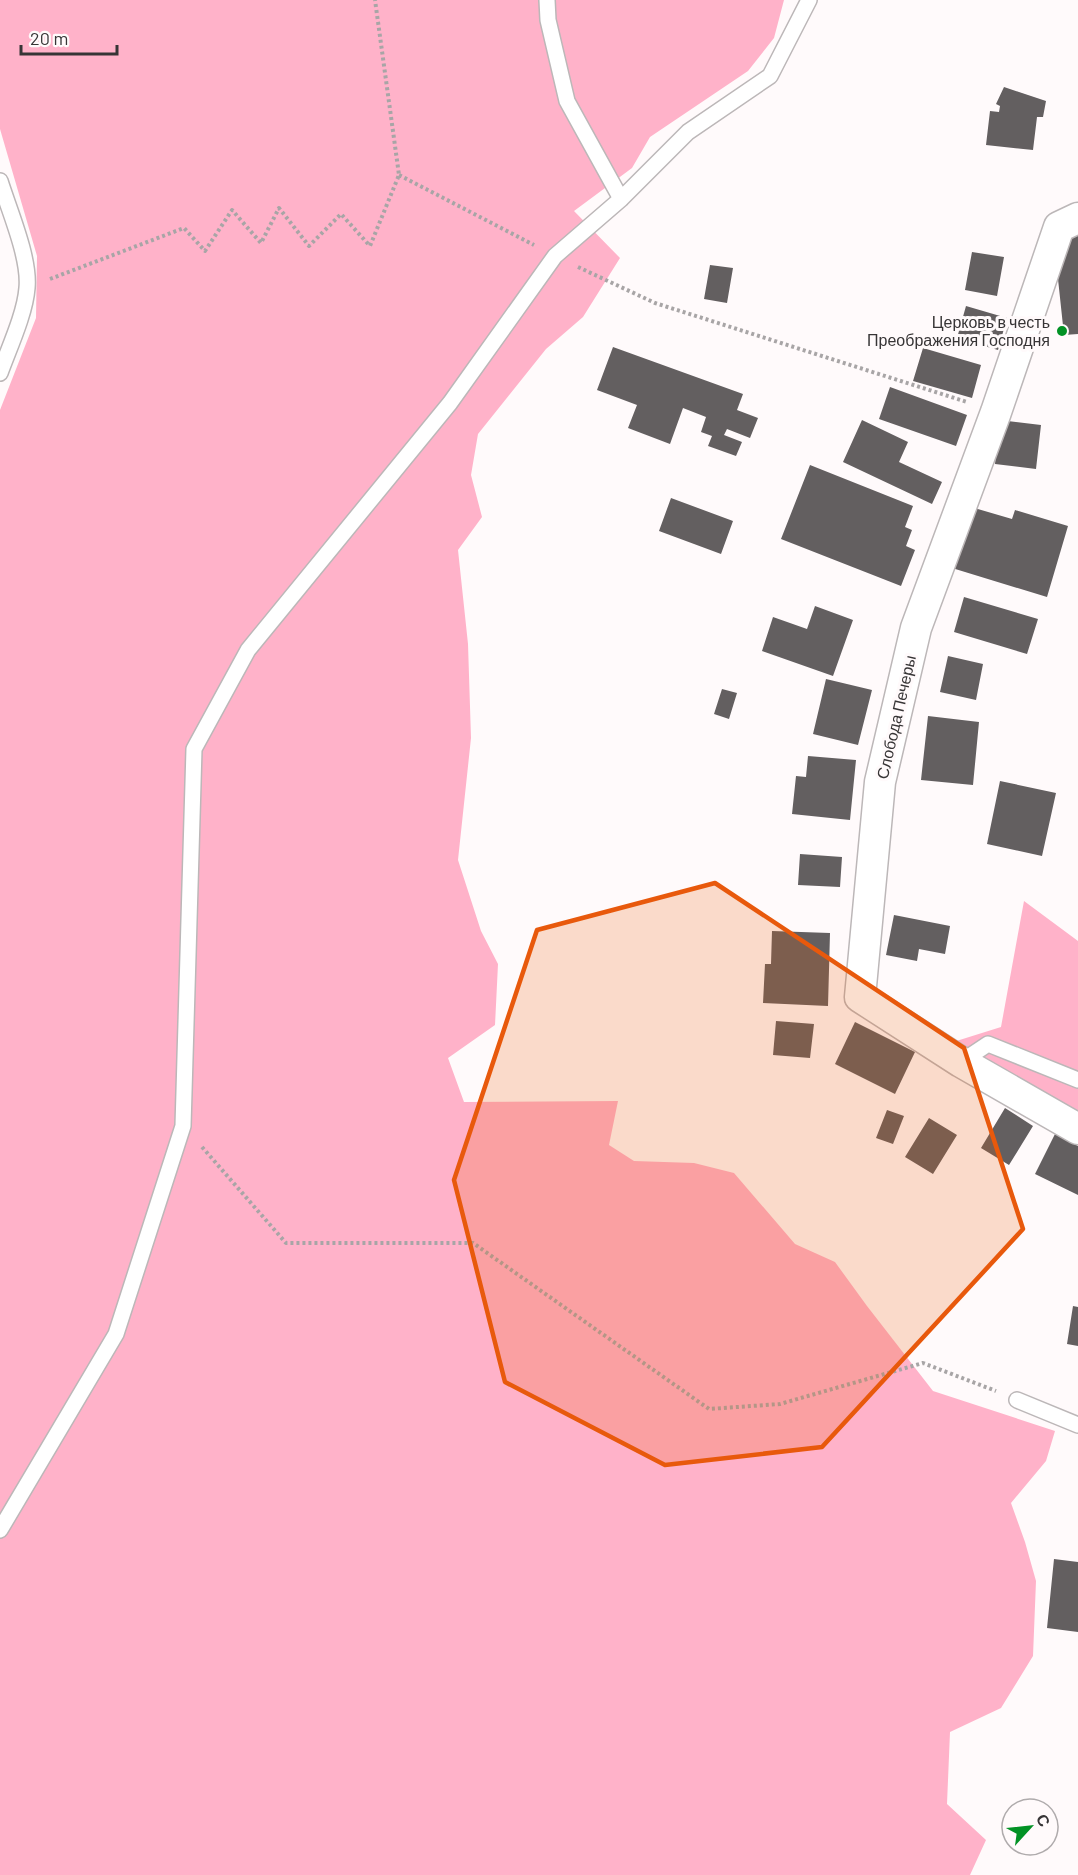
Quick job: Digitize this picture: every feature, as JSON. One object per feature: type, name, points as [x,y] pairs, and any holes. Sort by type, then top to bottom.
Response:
[{"type":"street","name":"Слобода Печеры","points":[[1078,218],[1059,227],[996,412],[916,628],[880,782],[860,997],[961,1062],[1078,1129]]},
{"type":"lane","points":[[547,0],[548,20],[567,101],[621,199]]},
{"type":"lane","points":[[0,1530],[116,1334],[183,1126],[194,749],[248,651],[450,403],[555,256],[621,199],[688,132],[770,76],[809,0]]},
{"type":"lane","points":[[0,181],[25,260],[27,288],[17,328],[0,372]]},
{"type":"lane","points":[[961,1062],[988,1044],[1078,1080]]},
{"type":"lane","points":[[1017,1400],[1078,1425]]},
{"type":"path","points":[[27,288],[184,228],[205,251],[232,210],[261,243],[279,208],[309,246],[340,214],[370,246],[399,175],[375,0]]},
{"type":"path","points":[[399,175],[555,256],[655,303],[996,412]]},
{"type":"path","points":[[183,1126],[286,1243],[473,1243],[709,1410],[780,1404],[922,1363],[1017,1400]]},
{"type":"highlighted area","points":[[715,883],[964,1048],[1023,1229],[822,1447],[665,1465],[505,1382],[454,1180],[537,930]]},
{"type":"shaded area","points":[[0,0],[784,0],[774,38],[748,71],[650,137],[632,168],[574,211],[620,258],[583,317],[546,349],[478,434],[471,475],[482,517],[458,550],[468,644],[471,738],[458,860],[481,931],[498,964],[495,1025],[448,1058],[464,1102],[618,1101],[609,1145],[634,1161],[694,1163],[734,1173],[795,1244],[835,1262],[933,1391],[1055,1431],[1046,1461],[1011,1503],[1036,1581],[1033,1656],[1001,1708],[950,1732],[947,1804],[986,1840],[970,1875],[0,1875],[0,410],[36,318],[37,256],[0,129]]},
{"type":"shaded area","points":[[1024,901],[1078,941],[1078,1113],[950,1043],[1001,1027]]},
{"type":"building","points":[[1004,87],[1046,101],[1043,117],[1037,117],[1033,150],[986,145],[990,111],[999,112],[1000,106],[996,104]]},
{"type":"building","points":[[1078,233],[1078,334],[1064,335],[1055,251],[1064,234]]},
{"type":"building","points":[[972,252],[1004,257],[997,296],[965,290]]},
{"type":"building","points":[[710,265],[733,268],[727,303],[704,299]]},
{"type":"building","points":[[966,306],[1007,318],[998,350],[957,338]]},
{"type":"building","points":[[613,347],[743,394],[737,410],[758,418],[750,438],[727,429],[724,435],[742,442],[736,456],[708,446],[712,436],[701,432],[706,417],[683,408],[670,444],[628,428],[637,405],[597,390]]},
{"type":"building","points":[[923,348],[981,365],[972,398],[913,381]]},
{"type":"building","points":[[890,387],[967,415],[956,446],[879,419]]},
{"type":"building","points":[[862,420],[908,442],[899,462],[942,482],[932,504],[843,462]]},
{"type":"building","points":[[999,420],[1041,425],[1036,469],[995,464]]},
{"type":"building","points":[[810,465],[913,506],[905,527],[912,530],[906,546],[915,550],[901,586],[781,539]]},
{"type":"building","points":[[671,498],[733,521],[721,554],[659,531]]},
{"type":"building","points":[[971,507],[1012,519],[1015,510],[1068,526],[1047,597],[952,568]]},
{"type":"building","points":[[964,597],[1038,619],[1027,654],[954,632]]},
{"type":"building","points":[[815,606],[853,620],[833,676],[762,651],[773,617],[807,629]]},
{"type":"building","points":[[948,656],[983,664],[976,700],[940,692]]},
{"type":"building","points":[[826,679],[872,690],[858,745],[813,734]]},
{"type":"building","points":[[722,689],[737,693],[729,719],[714,714]]},
{"type":"building","points":[[928,716],[979,722],[973,785],[921,780]]},
{"type":"building","points":[[808,756],[856,760],[850,820],[792,814],[796,776],[806,777]]},
{"type":"building","points":[[1000,781],[1056,793],[1042,856],[987,844]]},
{"type":"building","points":[[800,854],[842,857],[840,887],[798,885]]},
{"type":"building","points":[[894,915],[950,926],[945,954],[919,949],[917,961],[886,955]]},
{"type":"building","points":[[772,931],[830,933],[828,1006],[763,1003],[765,964],[771,964]]},
{"type":"building","points":[[776,1021],[814,1024],[810,1058],[773,1055]]},
{"type":"building","points":[[855,1022],[915,1052],[895,1094],[835,1064]]},
{"type":"building","points":[[1005,1108],[1033,1126],[1009,1165],[981,1148]]},
{"type":"building","points":[[887,1110],[904,1116],[893,1144],[876,1138]]},
{"type":"building","points":[[929,1118],[957,1135],[933,1174],[905,1157]]},
{"type":"building","points":[[1055,1134],[1078,1146],[1078,1195],[1035,1174]]},
{"type":"building","points":[[1073,1306],[1078,1307],[1078,1346],[1067,1344]]},
{"type":"building","points":[[1054,1559],[1078,1562],[1078,1632],[1047,1628]]},
{"type":"place","name":"Церковь в честь Преображения Господня","points":[[1062,331]]}]
